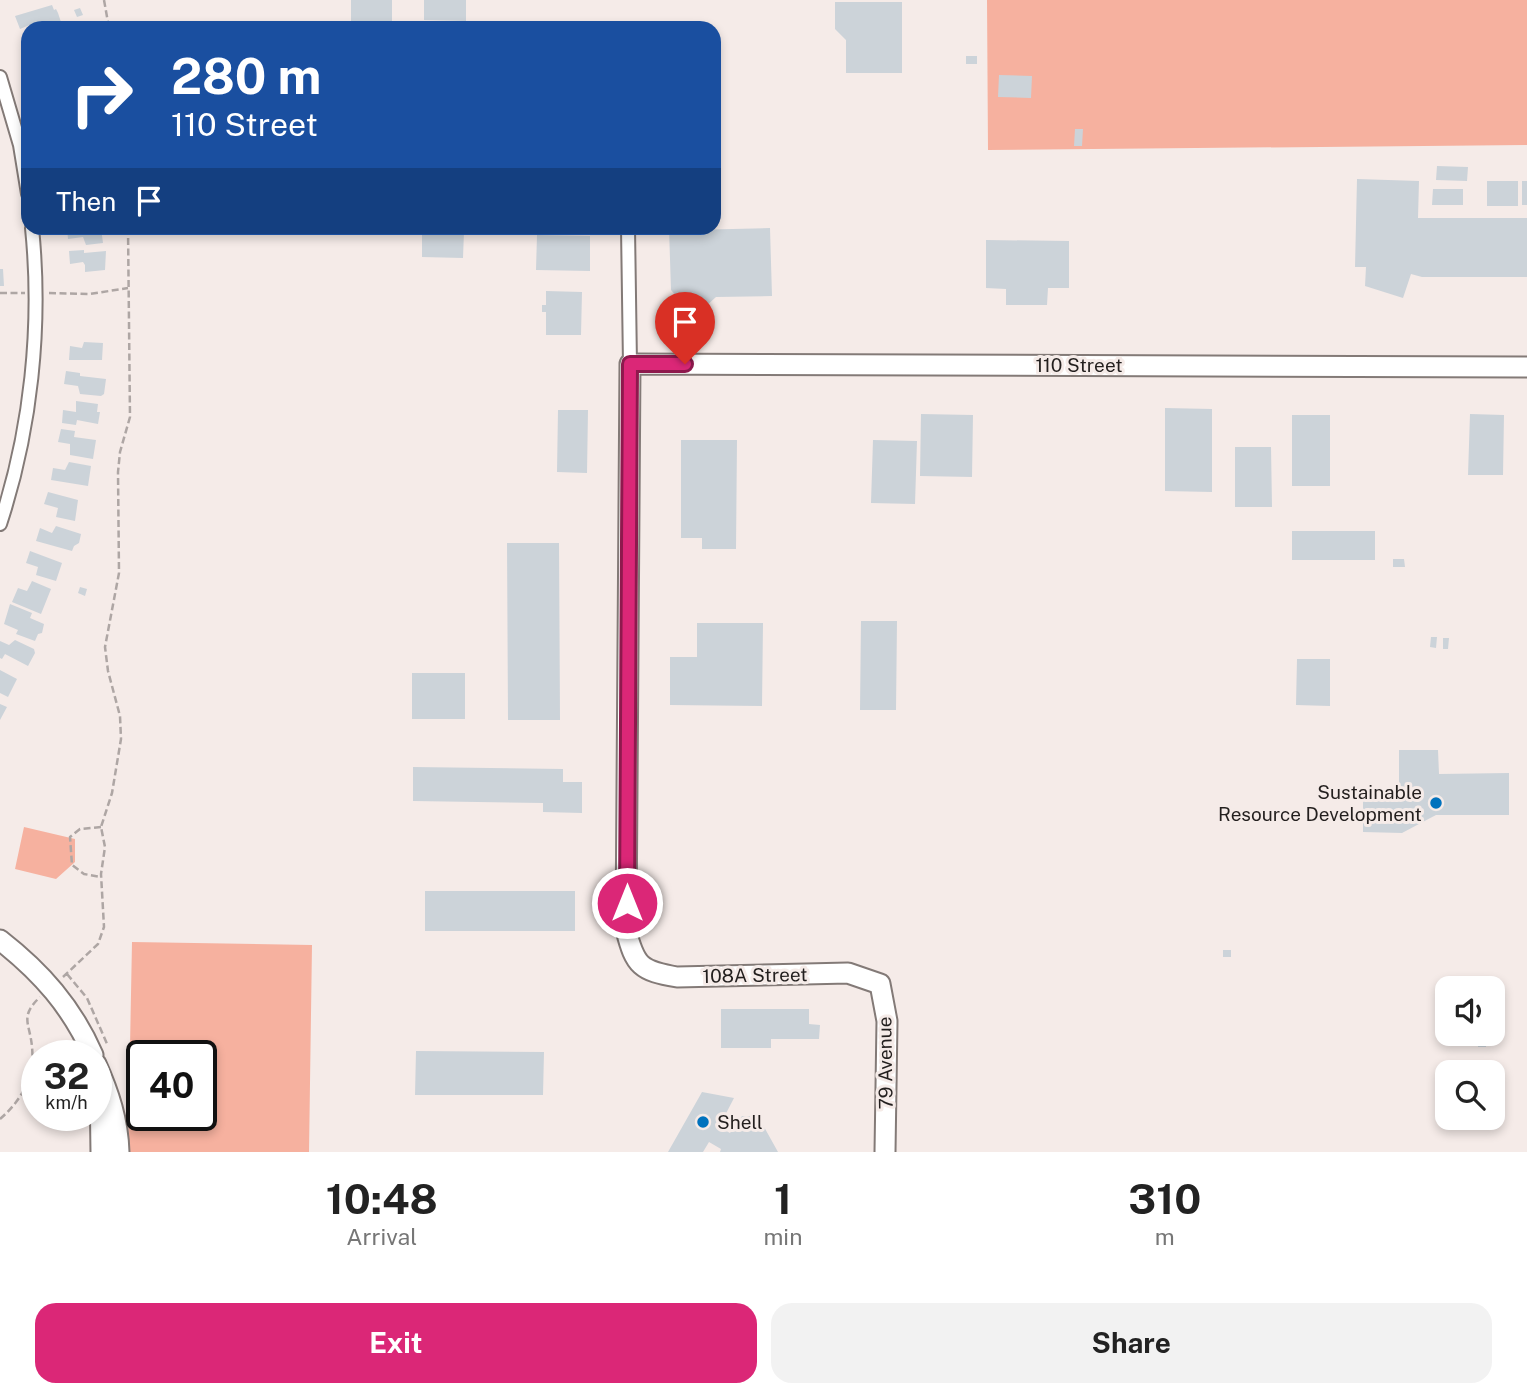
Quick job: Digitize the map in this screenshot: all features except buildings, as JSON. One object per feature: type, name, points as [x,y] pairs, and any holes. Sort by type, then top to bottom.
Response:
[{"type":"street","points":[[0,77],[21,151]]},
{"type":"street","points":[[0,524],[12,483],[29,395],[35,293],[32,235]]},
{"type":"street","points":[[628,235],[630,364]]},
{"type":"street","name":"110 Street","points":[[630,364],[1527,367]]},
{"type":"street","name":"108A Street","points":[[630,364],[626,930],[633,957],[649,972],[677,977],[848,973],[870,981]]},
{"type":"street","points":[[0,940],[52,986],[76,1020],[85,1040]]},
{"type":"street","name":"79 Avenue","points":[[870,981],[880,984],[887,1021],[885,1152]]},
{"type":"street","points":[[112,1104],[118,1129],[118,1152]]},
{"type":"street","points":[[101,1131],[102,1152]]},
{"type":"path","points":[[104,0],[108,21]]},
{"type":"path","points":[[0,1119],[11,1109],[29,1080],[32,1046],[27,1026],[29,1009],[98,944],[104,927],[101,877],[105,847],[101,827],[112,793],[121,739],[120,716],[108,671],[105,647],[119,573],[118,472],[130,417],[128,235]]},
{"type":"path","points":[[0,293],[90,294],[128,288]]},
{"type":"path","points":[[101,827],[80,829],[70,837],[72,864],[84,874],[101,877]]},
{"type":"shaded area","points":[[987,0],[1527,0],[1527,145],[988,150]]},
{"type":"shaded area","points":[[24,827],[75,839],[75,862],[56,879],[15,869]]},
{"type":"shaded area","points":[[132,942],[312,945],[309,1152],[128,1152],[128,1131],[217,1131],[217,1040],[130,1040]]},
{"type":"place","name":"Sustainable Resource Development","points":[[1436,803]]},
{"type":"place","name":"Shell","points":[[703,1122]]},
{"type":"route","points":[[627,903],[630,364],[685,364]]}]
